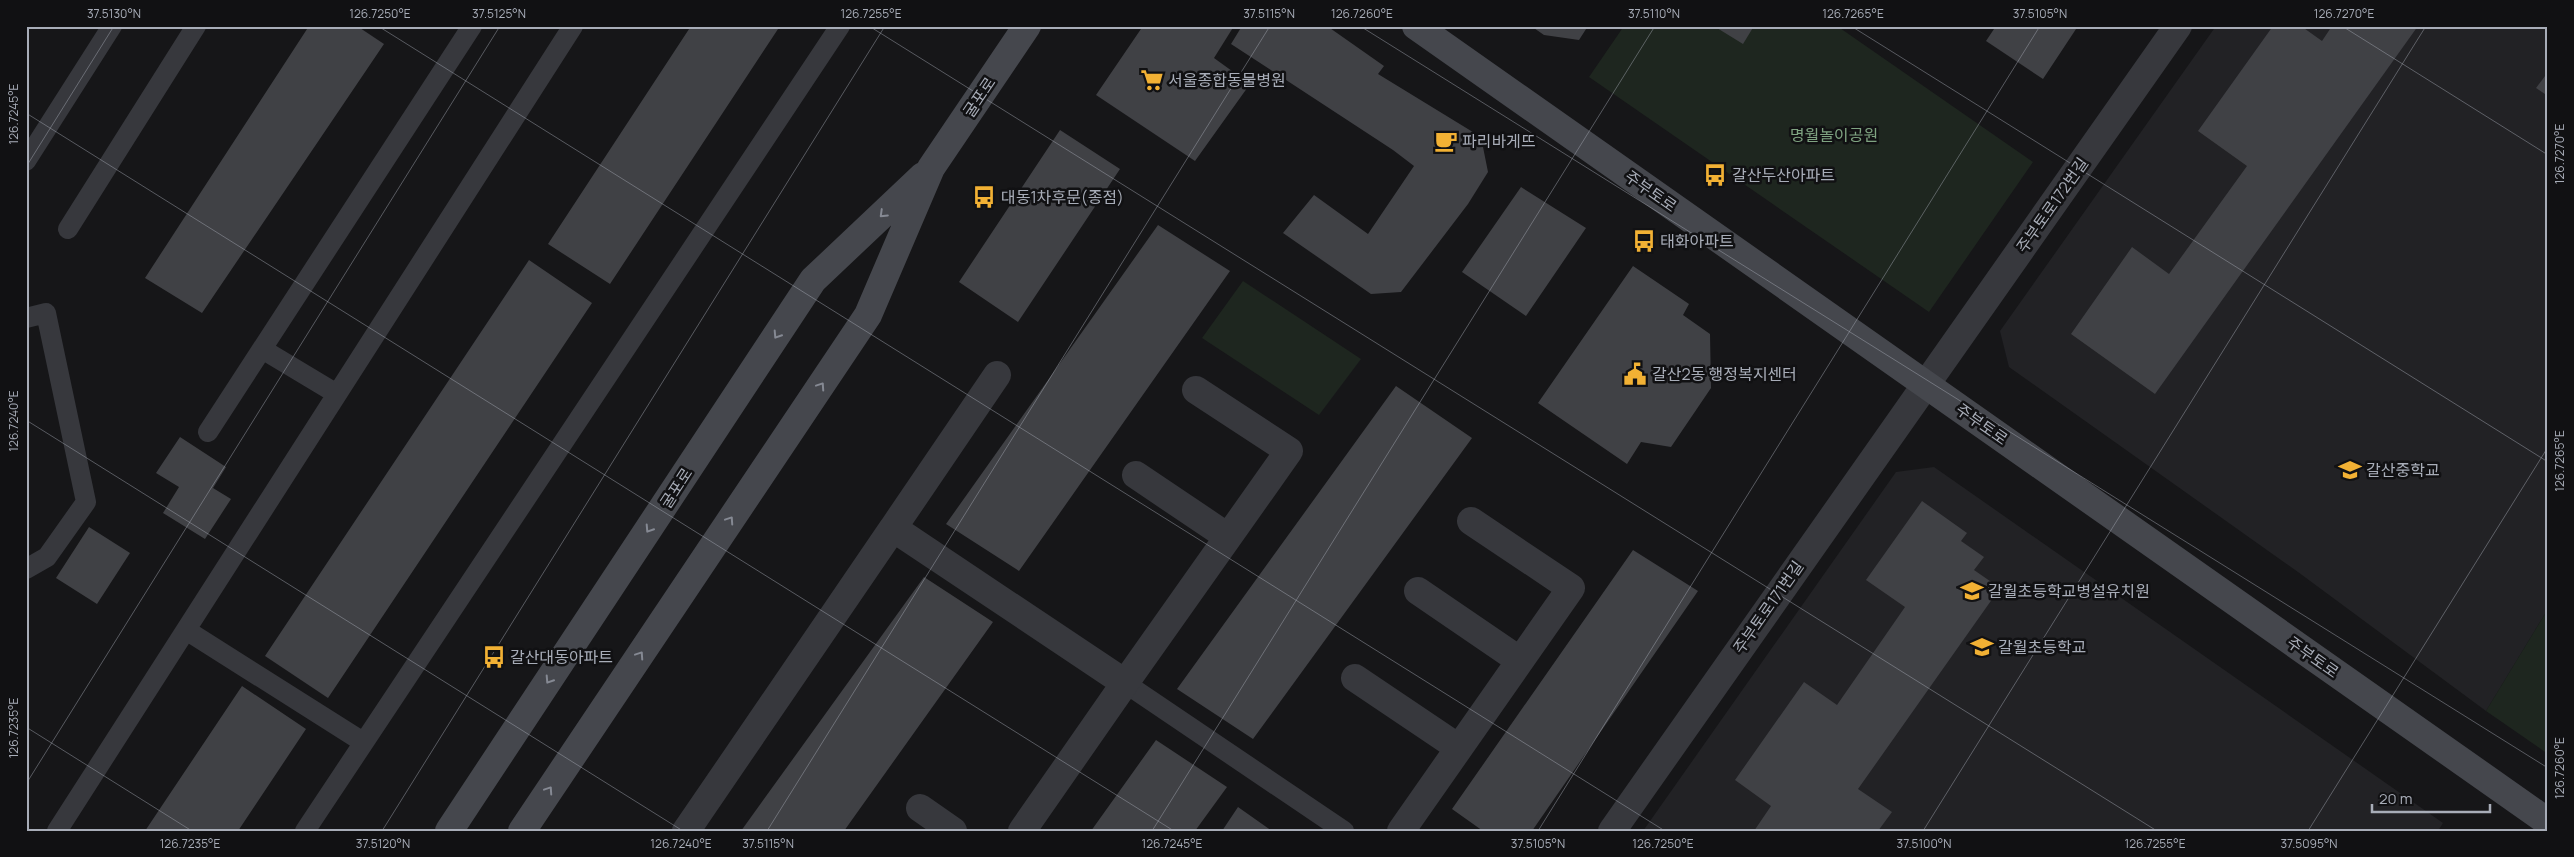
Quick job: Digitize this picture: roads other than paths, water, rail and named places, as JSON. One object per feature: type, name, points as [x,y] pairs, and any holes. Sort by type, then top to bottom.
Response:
[{"type":"main road","name":"굴포로","points":[[522,831],[868,315],[931,168],[1027,26]]},
{"type":"main road","name":"주부토로","points":[[1416,26],[2548,822]]},
{"type":"main road","name":"굴포로","points":[[450,831],[813,280],[931,168]]},
{"type":"street","name":"주부토로172번길","points":[[1926,385],[2178,26]]},
{"type":"street","points":[[686,831],[997,375]]},
{"type":"street","name":"주부토로171번길","points":[[1612,831],[1926,385]]},
{"type":"street","points":[[1022,831],[1289,452],[1196,390]]},
{"type":"street","points":[[1136,475],[1228,537]]},
{"type":"street","points":[[1401,831],[1518,660],[1571,588],[1471,521]]},
{"type":"street","points":[[893,528],[1125,683]]},
{"type":"street","points":[[1418,591],[1518,660]]},
{"type":"street","points":[[1355,678],[1459,748]]},
{"type":"street","points":[[920,808],[954,831]]},
{"type":"lane","points":[[26,161],[112,26]]},
{"type":"lane","points":[[68,229],[196,26]]},
{"type":"lane","points":[[208,432],[472,26]]},
{"type":"lane","points":[[56,831],[573,26]]},
{"type":"lane","points":[[305,831],[840,26]]},
{"type":"lane","points":[[26,318],[46,313],[86,502],[47,557],[26,568]]},
{"type":"lane","points":[[262,349],[337,394]]},
{"type":"lane","points":[[186,630],[363,742]]},
{"type":"lane","points":[[1125,683],[1344,831]]},
{"type":"place","name":"서울종합동물병원","points":[[1152,80]]},
{"type":"place","name":"파리바게뜨","points":[[1446,141]]},
{"type":"place","name":"갈산두산아파트","points":[[1715,175]]},
{"type":"place","name":"대동1차후문(종점)","points":[[984,197]]},
{"type":"place","name":"태화아파트","points":[[1644,241]]},
{"type":"place","name":"갈산2동 행정복지센터","points":[[1635,374]]},
{"type":"place","name":"갈산중학교","points":[[2350,470]]},
{"type":"place","name":"갈월초등학교병설유치원","points":[[1972,591]]},
{"type":"place","name":"갈월초등학교","points":[[1982,647]]},
{"type":"place","name":"갈산대동아파트","points":[[494,657]]},
{"type":"park label","name":"명월놀이공원","points":[[1834,135]]}]
